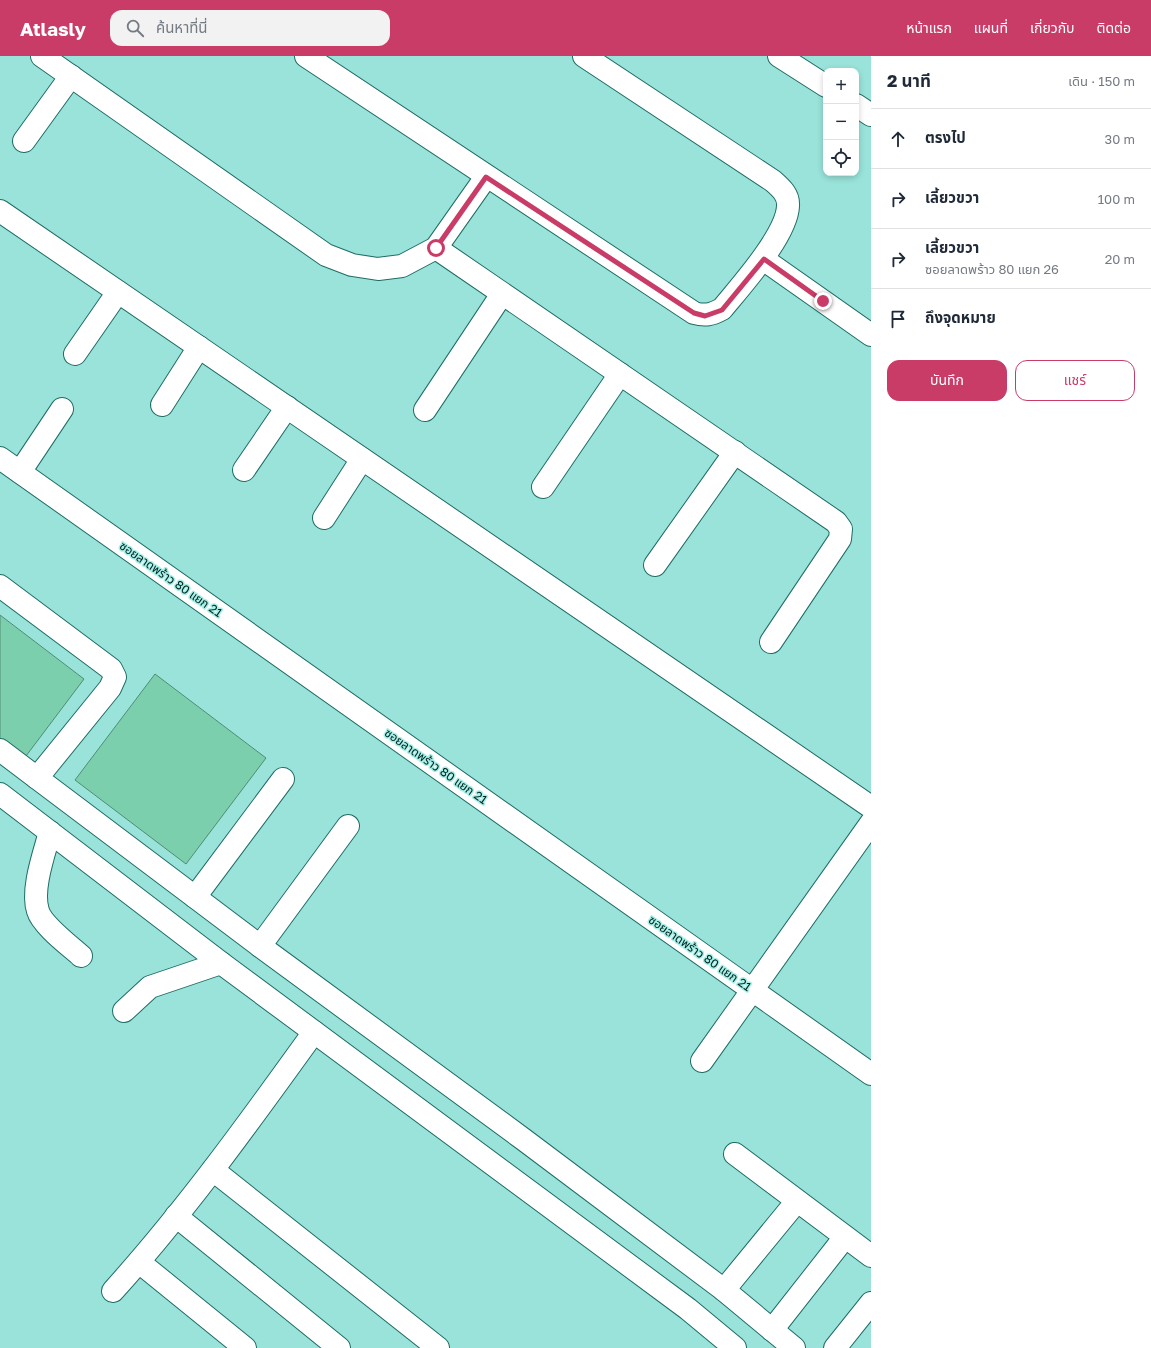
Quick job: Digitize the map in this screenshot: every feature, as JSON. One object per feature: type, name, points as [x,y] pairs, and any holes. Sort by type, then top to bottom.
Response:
[{"type":"street","points":[[42,56],[326,255],[352,265],[378,269],[402,266],[436,248],[486,177]]},
{"type":"street","points":[[306,56],[486,177],[694,313],[705,316],[722,310],[764,259],[785,220],[788,207],[787,198],[783,189],[584,56]]},
{"type":"street","points":[[778,56],[823,84]]},
{"type":"street","points":[[24,141],[71,76]]},
{"type":"street","points":[[0,211],[871,807]]},
{"type":"street","points":[[436,248],[836,522],[841,529],[840,539],[771,642]]},
{"type":"street","points":[[764,259],[871,335]]},
{"type":"street","points":[[75,354],[118,292]]},
{"type":"street","points":[[425,410],[502,294]]},
{"type":"street","points":[[162,405],[199,347]]},
{"type":"street","points":[[543,487],[620,374]]},
{"type":"street","points":[[244,470],[287,407]]},
{"type":"street","points":[[20,472],[62,409]]},
{"type":"street","points":[[655,565],[735,452]]},
{"type":"street","name":"ซอยลาดพร้าว 80 แยก 21","points":[[0,458],[871,1074]]},
{"type":"street","points":[[324,518],[362,459]]},
{"type":"street","points":[[0,586],[111,669],[115,677],[110,688],[37,778]]},
{"type":"street","points":[[0,750],[260,946],[523,1139],[724,1290],[794,1348]]},
{"type":"street","points":[[194,896],[283,779]]},
{"type":"street","points":[[0,794],[220,963],[688,1309],[735,1348]]},
{"type":"street","points":[[702,1061],[871,823]]},
{"type":"street","points":[[260,946],[348,826]]},
{"type":"street","points":[[50,832],[36,892],[38,912],[46,923],[81,956]]},
{"type":"street","points":[[124,1011],[150,987],[220,963]]},
{"type":"street","points":[[113,1291],[139,1262],[213,1170],[314,1032]]},
{"type":"street","points":[[734,1154],[871,1256]]},
{"type":"street","points":[[213,1170],[438,1348]]},
{"type":"street","points":[[724,1290],[797,1201]]},
{"type":"street","points":[[176,1216],[339,1348]]},
{"type":"street","points":[[772,1330],[845,1237]]},
{"type":"street","points":[[139,1262],[245,1348]]},
{"type":"street","points":[[835,1348],[871,1303]]},
{"type":"building","points":[[0,615],[84,679],[23,760],[0,743]]},
{"type":"building","points":[[155,674],[266,758],[186,864],[75,780]]},
{"type":"route","points":[[436,248],[486,177],[694,313],[705,316],[722,310],[764,259],[823,301]]}]
